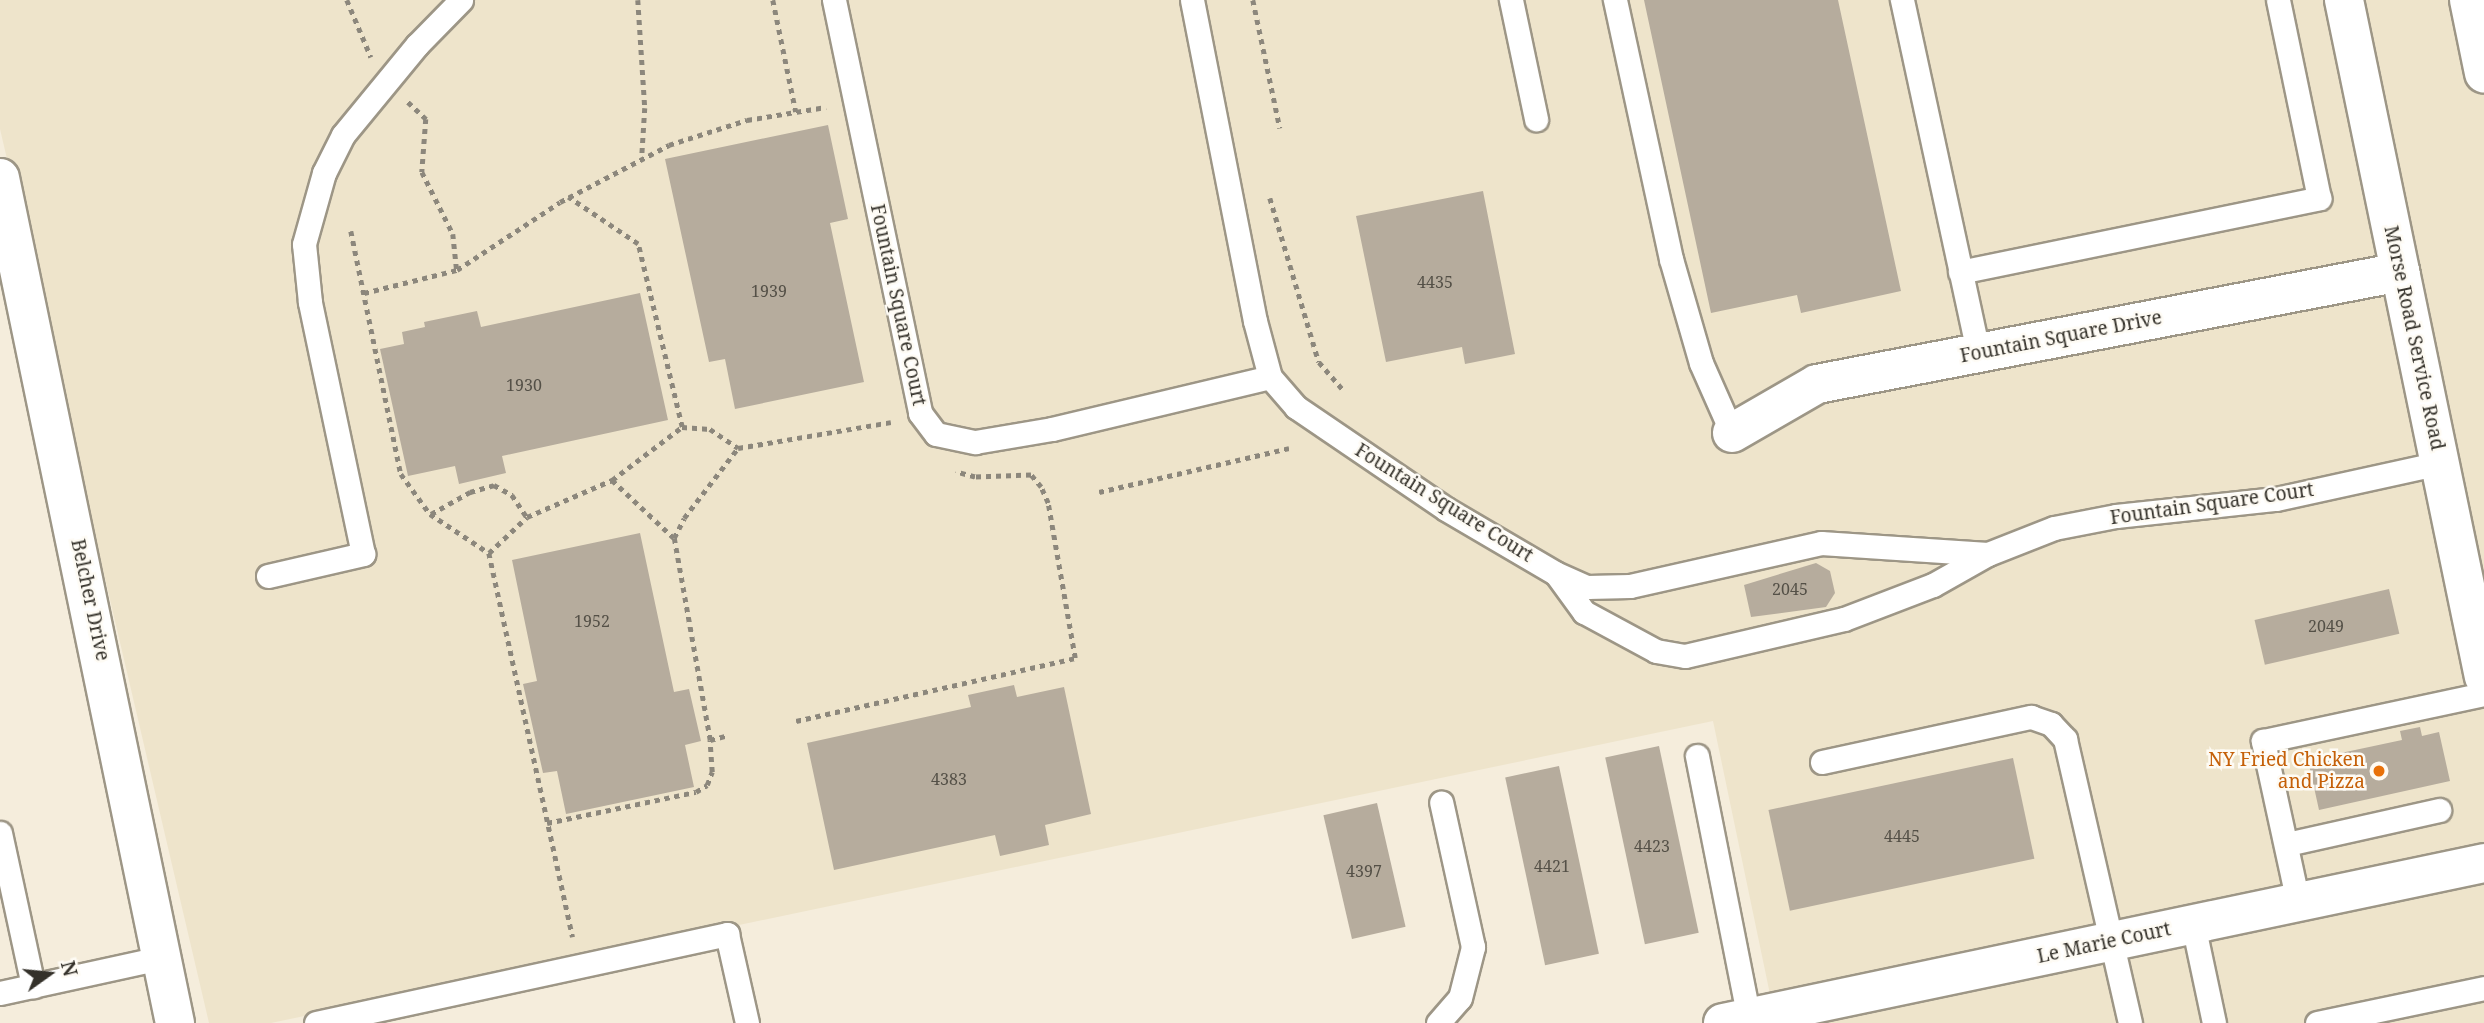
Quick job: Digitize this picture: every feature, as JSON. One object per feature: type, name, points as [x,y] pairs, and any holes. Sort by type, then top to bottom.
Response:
[{"type":"street","name":"Morse Road Service Road","points":[[2344,0],[2484,677]]},
{"type":"street","points":[[2469,0],[2484,73]]},
{"type":"street","name":"Belcher Drive","points":[[0,178],[175,1023]]},
{"type":"street","name":"Fountain Square Drive","points":[[1732,433],[1817,384],[2400,272]]},
{"type":"street","name":"Le Marie Court","points":[[1735,1021],[2484,863]]},
{"type":"lane","points":[[268,576],[363,554],[310,302],[304,244],[324,173],[343,135],[417,45],[461,0]]},
{"type":"lane","name":"Fountain Square Court","points":[[834,0],[920,413],[936,434],[975,442],[1027,433],[1270,377],[1306,414],[1446,509],[1555,573],[1587,587],[1630,586],[1821,543],[1987,554]]},
{"type":"lane","points":[[1192,0],[1270,377]]},
{"type":"lane","points":[[1511,0],[1536,119]]},
{"type":"lane","points":[[1615,0],[1671,258],[1701,363],[1732,433]]},
{"type":"lane","points":[[1902,0],[1978,353]]},
{"type":"lane","points":[[1961,272],[2319,198],[2278,0]]},
{"type":"lane","name":"Fountain Square Court","points":[[1555,573],[1584,612],[1656,651],[1685,656],[1844,619],[1933,585],[1987,554],[2054,528],[2170,508],[2276,499],[2440,463]]},
{"type":"lane","points":[[2298,902],[2263,741],[2484,694]]},
{"type":"lane","points":[[1822,762],[2031,717],[2051,724],[2065,739],[2130,1023]]},
{"type":"lane","points":[[1697,756],[1735,1021]]},
{"type":"lane","points":[[1438,1023],[1460,998],[1473,947],[1441,802]]},
{"type":"lane","points":[[2287,844],[2439,810]]},
{"type":"lane","points":[[0,833],[33,986]]},
{"type":"lane","points":[[2193,924],[2214,1023]]},
{"type":"lane","points":[[316,1023],[727,934],[747,1023]]},
{"type":"lane","points":[[0,993],[160,958]]},
{"type":"lane","points":[[2318,1023],[2484,988]]},
{"type":"path","points":[[347,0],[375,69]]},
{"type":"path","points":[[638,0],[645,108],[642,156]]},
{"type":"path","points":[[773,0],[796,112]]},
{"type":"path","points":[[1253,0],[1280,128]]},
{"type":"path","points":[[399,95],[426,119],[422,172],[453,234],[457,270]]},
{"type":"path","points":[[364,293],[457,270],[568,197],[642,156],[701,133],[828,107],[831,120]]},
{"type":"path","points":[[568,197],[638,244],[682,427]]},
{"type":"path","points":[[1270,198],[1318,362],[1344,391]]},
{"type":"path","points":[[351,231],[401,474],[430,514],[489,553],[573,938]]},
{"type":"path","points":[[547,824],[696,792],[707,785],[712,772],[710,740],[674,538],[684,518],[738,448],[896,421],[893,415]]},
{"type":"path","points":[[489,553],[527,517],[612,480],[682,427],[710,429],[738,448]]},
{"type":"path","points":[[1099,492],[1289,448]]},
{"type":"path","points":[[796,721],[1075,658],[1048,503],[1041,487],[1031,475],[975,477],[951,471]]},
{"type":"path","points":[[612,480],[674,538]]},
{"type":"path","points":[[430,514],[470,492],[494,485],[512,495],[527,517]]},
{"type":"path","points":[[710,740],[725,736]]},
{"type":"shaded area","points":[[0,0],[2484,0],[2484,1023],[1776,1023],[1713,721],[271,1023],[209,1023],[0,129]]},
{"type":"building","points":[[1644,0],[1838,0],[1901,291],[1801,313],[1797,295],[1711,313]]},
{"type":"building","points":[[828,125],[848,219],[830,223],[864,382],[735,409],[725,359],[709,362],[665,159]]},
{"type":"building","points":[[1483,191],[1515,354],[1465,364],[1462,347],[1386,362],[1356,216]]},
{"type":"building","points":[[640,293],[668,420],[502,456],[506,473],[459,484],[455,466],[408,476],[380,349],[404,344],[402,332],[425,327],[424,322],[477,311],[481,327]]},
{"type":"building","points":[[640,533],[674,692],[689,689],[701,741],[685,745],[694,787],[566,814],[557,771],[543,773],[523,684],[537,681],[512,560]]},
{"type":"building","points":[[1816,563],[1830,571],[1835,593],[1826,607],[1751,617],[1744,585]]},
{"type":"building","points":[[2389,589],[2399,634],[2265,665],[2255,620]]},
{"type":"building","points":[[1014,685],[1017,697],[1064,687],[1091,814],[1045,825],[1049,845],[1000,856],[995,835],[834,870],[807,743],[971,707],[968,695]]},
{"type":"building","name":"NY Fried Chicken and Pizza","points":[[2420,727],[2422,736],[2439,732],[2450,781],[2319,810],[2308,760],[2402,740],[2400,731]]},
{"type":"building","points":[[1659,746],[1699,933],[1645,944],[1605,757]]},
{"type":"building","points":[[2013,758],[2034,859],[1790,911],[1768,810]]},
{"type":"building","points":[[1559,766],[1599,954],[1545,965],[1505,777]]},
{"type":"building","points":[[1377,803],[1406,927],[1352,939],[1323,815]]},
{"type":"place","name":"NY Fried Chicken and Pizza","points":[[2379,771]]}]
